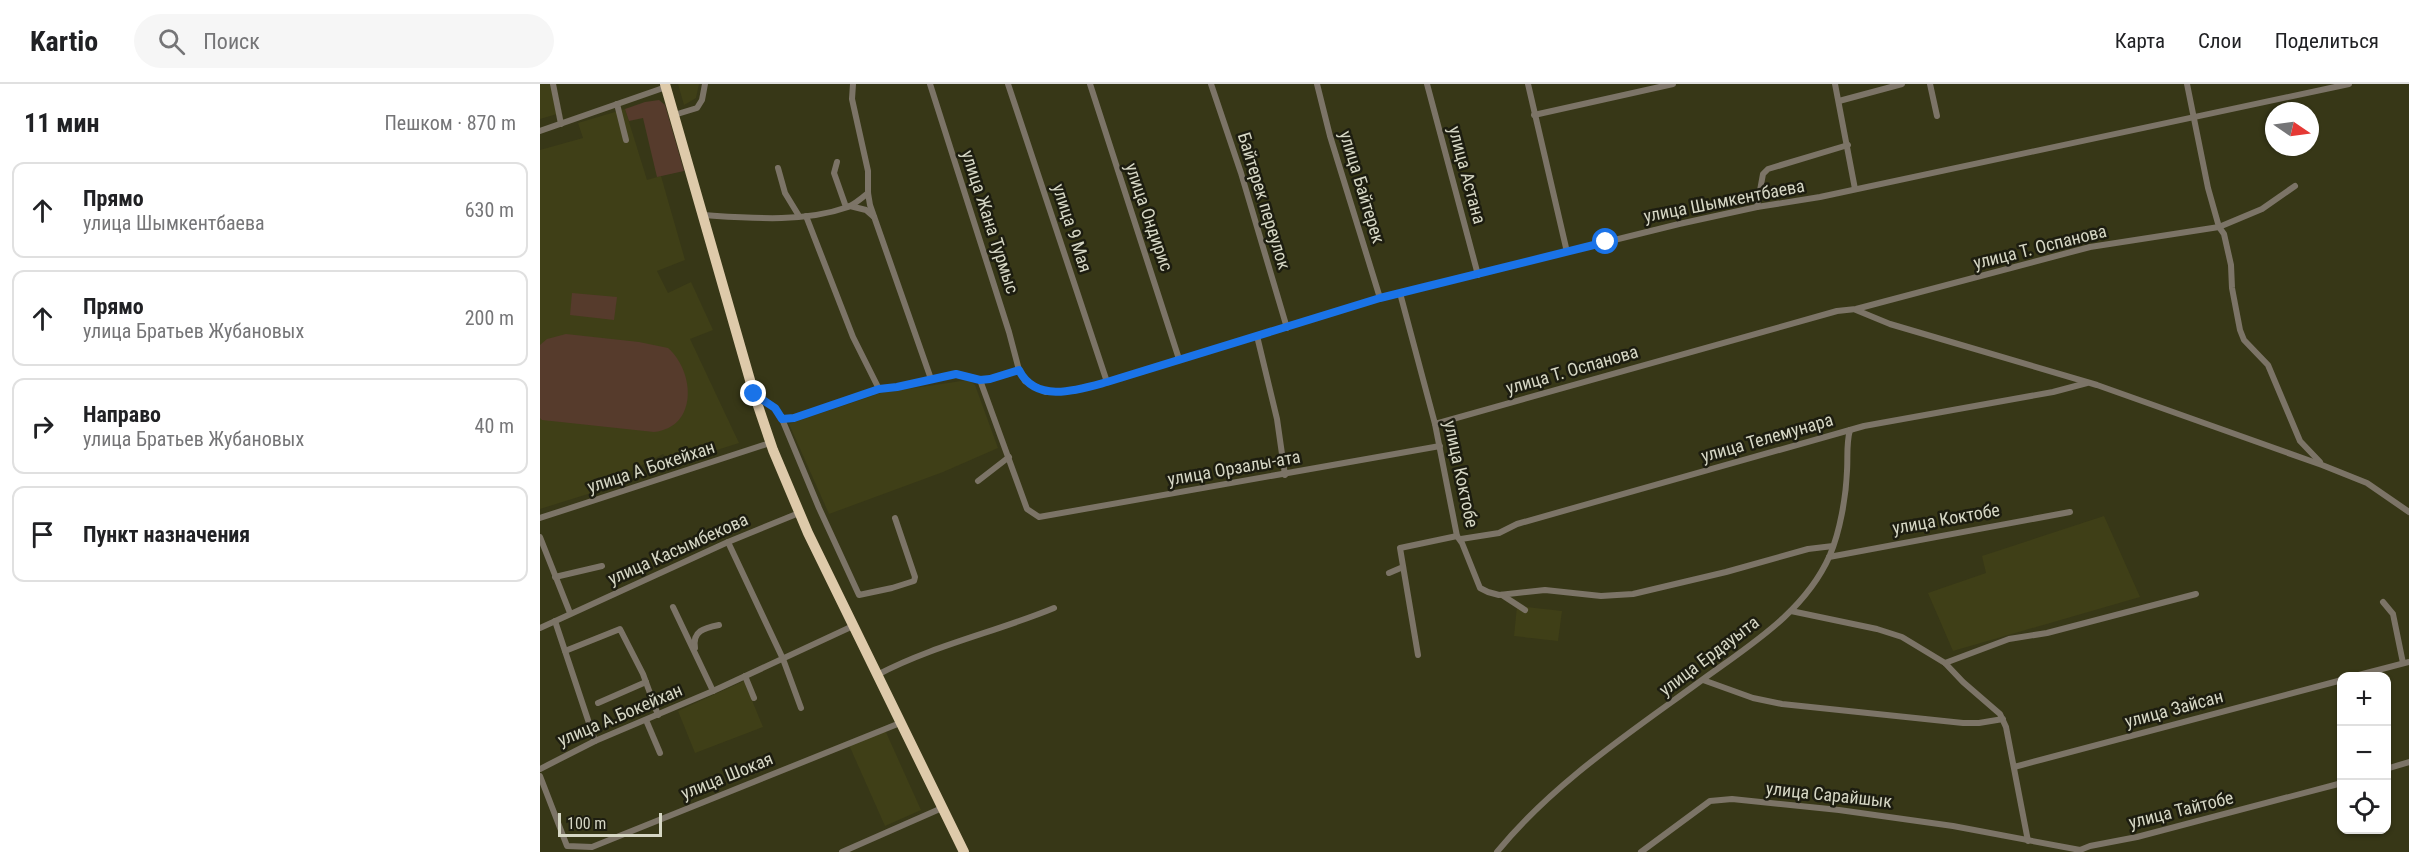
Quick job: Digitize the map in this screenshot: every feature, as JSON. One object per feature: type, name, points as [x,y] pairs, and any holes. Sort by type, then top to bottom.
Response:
[{"type":"highway","points":[[666,86],[770,443],[799,513],[964,852]]},
{"type":"street","points":[[553,84],[561,124]]},
{"type":"street","points":[[675,115],[697,108],[702,100],[705,84]]},
{"type":"street","points":[[853,84],[852,99],[868,171],[868,193],[874,218],[931,379]]},
{"type":"street","name":"улица Жана Турмыс","points":[[930,84],[1019,370]]},
{"type":"street","name":"улица 9 Мая","points":[[1008,84],[1107,382]]},
{"type":"street","name":"улица Ондирис","points":[[1090,84],[1179,359]]},
{"type":"street","name":"Байтерек переулок","points":[[1211,84],[1241,173],[1287,328]]},
{"type":"street","name":"улица Байтерек","points":[[1317,84],[1330,136],[1380,298]]},
{"type":"street","name":"улица Астана","points":[[1427,84],[1478,274]]},
{"type":"street","points":[[1528,84],[1567,252]]},
{"type":"street","points":[[1631,84],[1633,92]]},
{"type":"street","points":[[1534,116],[1674,84]]},
{"type":"street","points":[[1835,84],[1856,189]]},
{"type":"street","points":[[1839,101],[1902,84]]},
{"type":"street","points":[[1930,84],[1937,116]]},
{"type":"street","points":[[2187,84],[2208,188],[2219,227],[2224,234],[2231,265],[2232,288],[2240,330],[2244,340],[2268,365],[2300,441],[2322,465]]},
{"type":"street","name":"улица Шымкентбаева","points":[[1019,370],[1025,381],[1046,392],[1072,391],[1287,328],[1380,298],[1567,252],[1757,207],[1856,189],[2349,84]]},
{"type":"street","points":[[540,131],[666,86]]},
{"type":"street","points":[[617,105],[626,140]]},
{"type":"street","points":[[1757,207],[1763,174],[1768,168],[1848,145]]},
{"type":"street","points":[[837,162],[834,173],[848,207]]},
{"type":"street","points":[[778,168],[785,193],[802,216],[853,337],[879,389]]},
{"type":"street","name":"улица Т. Оспанова","points":[[1435,424],[1837,311],[1856,309],[2090,247],[2219,227],[2262,209],[2295,186]]},
{"type":"street","points":[[848,207],[868,193]]},
{"type":"street","points":[[703,215],[756,218],[802,216],[848,207],[866,210],[874,218]]},
{"type":"street","name":"улица Коктобе","points":[[1400,293],[1435,424],[1459,538],[1480,588],[1502,595]]},
{"type":"street","points":[[1856,309],[1890,324],[2087,383],[2322,465],[2367,483],[2409,512]]},
{"type":"street","points":[[1257,336],[1277,419],[1285,475]]},
{"type":"street","points":[[782,419],[794,418],[879,389],[956,374],[980,380],[1019,370]]},
{"type":"street","points":[[978,482],[1009,457],[980,380]]},
{"type":"street","name":"улица Телемунара","points":[[1403,567],[1400,548],[1499,533],[1517,524],[1850,430],[2053,392],[2087,383]]},
{"type":"street","points":[[754,394],[775,408],[782,419],[859,595],[914,581],[915,577],[895,518]]},
{"type":"street","name":"улица Ердауыта","points":[[1497,852],[1519,827],[1586,767],[1703,680],[1791,611],[1806,595],[1829,557],[1833,546],[1845,488],[1850,430]]},
{"type":"street","name":"улица А Бокейхан","points":[[540,518],[770,443]]},
{"type":"street","name":"улица Орзалы-ата","points":[[1009,457],[1027,509],[1033,515],[1044,518],[1440,446]]},
{"type":"street","name":"улица Коктобе","points":[[1829,557],[2070,512]]},
{"type":"street","name":"улица Касымбекова","points":[[540,628],[728,542],[799,513]]},
{"type":"street","points":[[540,537],[570,613]]},
{"type":"street","points":[[728,542],[783,659],[801,708]]},
{"type":"street","points":[[1502,595],[1545,590],[1601,596],[1633,594],[1726,572],[1808,549],[1833,546]]},
{"type":"street","points":[[555,577],[602,566]]},
{"type":"street","points":[[1389,573],[1403,567],[1418,655]]},
{"type":"street","points":[[1945,663],[2008,639],[2047,633],[2196,594]]},
{"type":"street","points":[[1502,595],[1525,610]]},
{"type":"street","points":[[2370,672],[2406,662],[2393,614],[2383,602]]},
{"type":"street","name":"улица А.Бокейхан","points":[[673,607],[713,691]]},
{"type":"street","points":[[877,675],[906,660],[1054,608]]},
{"type":"street","points":[[1791,611],[1886,631],[1902,637],[1945,663],[2000,714],[2014,767],[2028,841]]},
{"type":"street","points":[[555,621],[595,741]]},
{"type":"street","points":[[696,655],[693,639],[696,634],[719,625]]},
{"type":"street","name":"улица А.Бокейхан","points":[[540,769],[595,741],[713,691],[853,626]]},
{"type":"street","points":[[565,651],[620,629],[646,682],[658,715]]},
{"type":"street","points":[[745,676],[754,698]]},
{"type":"street","points":[[1703,680],[1752,698],[1782,704],[1963,723],[2003,719]]},
{"type":"street","name":"улица Зайсан","points":[[2014,767],[2337,681]]},
{"type":"street","points":[[598,703],[646,682]]},
{"type":"street","points":[[646,720],[660,753]]},
{"type":"street","name":"улица Шокая","points":[[540,776],[567,846],[592,847],[900,723]]},
{"type":"street","points":[[2391,767],[2409,762]]},
{"type":"street","name":"улица Тайтобе","points":[[2028,841],[2081,851],[2090,846],[2137,837],[2337,784]]},
{"type":"street","name":"улица Сарайшык","points":[[1641,852],[1710,801],[1732,799],[1839,810],[1953,826],[2028,841]]},
{"type":"street","points":[[842,852],[942,808]]},
{"type":"shaded area","points":[[540,84],[551,84],[557,114],[540,119]]},
{"type":"shaded area","points":[[678,84],[699,84],[696,98],[684,105]]},
{"type":"shaded area","points":[[659,100],[665,105],[684,171],[657,177],[643,118],[629,121],[625,109]]},
{"type":"shaded area","points":[[625,109],[647,180],[661,176],[685,260],[657,271],[668,293],[691,282],[713,330],[690,339],[739,443],[673,464],[663,454],[588,494],[540,509],[540,150],[583,138],[578,123]]},
{"type":"shaded area","points":[[572,293],[617,297],[614,320],[570,315]]},
{"type":"shaded area","points":[[566,334],[639,342],[668,348],[677,358],[687,384],[688,397],[685,410],[679,420],[668,428],[654,432],[542,420],[540,418],[540,345],[547,339]]},
{"type":"shaded area","points":[[968,380],[975,385],[998,448],[943,472],[829,514],[789,424],[881,393]]},
{"type":"shaded area","points":[[2104,516],[2140,597],[1953,651],[1928,593],[1986,573],[1982,556]]},
{"type":"shaded area","points":[[1517,606],[1562,611],[1558,641],[1514,636]]},
{"type":"shaded area","points":[[744,681],[763,727],[695,753],[678,711]]},
{"type":"shaded area","points":[[885,730],[921,810],[885,826],[849,745]]},
{"type":"route","points":[[754,394],[775,408],[782,419],[788,419],[856,395],[956,374],[980,380],[1019,370],[1025,381],[1038,389],[1046,392],[1072,391],[1287,328],[1380,298],[1606,242]]}]
